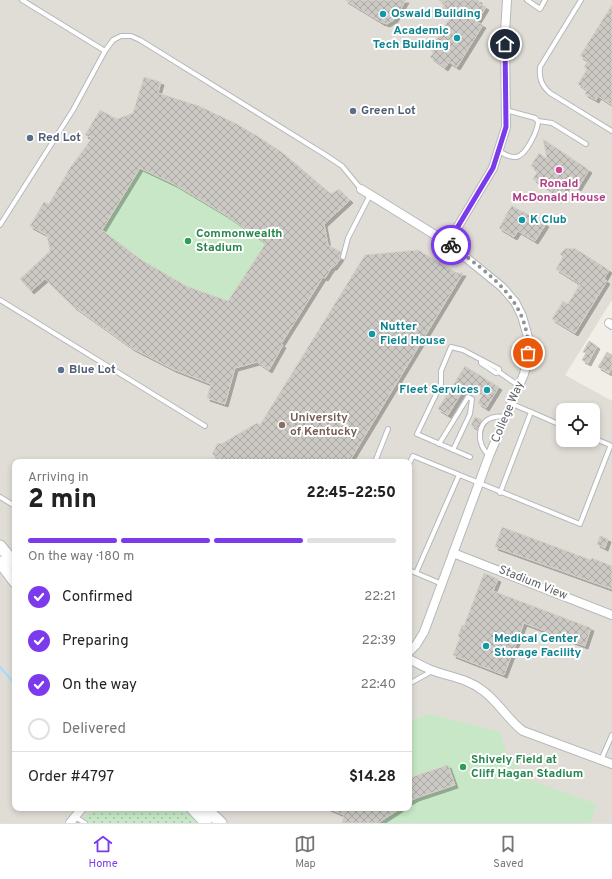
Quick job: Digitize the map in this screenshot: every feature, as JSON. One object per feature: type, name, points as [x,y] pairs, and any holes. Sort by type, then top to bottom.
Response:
[{"type":"main road","points":[[0,546],[12,560]]},
{"type":"main road","points":[[0,562],[12,577]]},
{"type":"main road","points":[[195,811],[206,823]]},
{"type":"main road","points":[[208,811],[221,823]]},
{"type":"street","points":[[448,243],[493,168],[506,127],[505,32],[507,0]]},
{"type":"street","name":"College Way","points":[[361,190],[448,243],[502,287],[515,302],[522,316],[528,336],[528,353],[524,374],[478,484],[424,632],[412,649]]},
{"type":"street","name":"Stadium View","points":[[453,553],[612,615]]},
{"type":"street","points":[[412,661],[433,671],[464,680],[482,690],[495,701],[512,722],[523,731],[612,764]]},
{"type":"street","points":[[72,820],[80,811]]},
{"type":"street","points":[[72,820],[86,811]]},
{"type":"street","points":[[215,811],[221,823]]},
{"type":"lane","points":[[22,0],[105,51]]},
{"type":"lane","points":[[527,0],[540,9],[545,0]]},
{"type":"lane","points":[[581,0],[540,67],[539,76],[543,86],[550,92],[612,131]]},
{"type":"lane","points":[[0,225],[2,218],[73,110],[105,51],[113,40],[121,36],[131,36],[140,40],[324,154],[342,166],[361,190]]},
{"type":"lane","points":[[506,110],[529,115],[538,121],[552,123],[586,144]]},
{"type":"lane","points":[[498,151],[511,157],[518,157],[523,154],[538,128],[538,121]]},
{"type":"lane","points":[[343,257],[348,238],[370,195]]},
{"type":"lane","points":[[0,300],[205,426]]},
{"type":"lane","points":[[470,457],[417,434],[441,384],[441,371],[451,347],[463,350],[496,372],[500,372],[519,386]]},
{"type":"lane","points":[[439,444],[468,397],[472,399],[470,414],[453,450]]},
{"type":"lane","points":[[511,404],[556,423]]},
{"type":"lane","points":[[500,493],[531,412]]},
{"type":"lane","points":[[489,456],[483,451],[480,444],[479,437],[482,429],[488,420],[495,416],[506,417]]},
{"type":"lane","points":[[376,459],[388,429]]},
{"type":"lane","points":[[411,459],[412,456],[500,493],[580,524],[610,447],[610,445],[600,441]]},
{"type":"lane","points":[[416,574],[459,475]]},
{"type":"lane","points":[[0,497],[12,504]]},
{"type":"lane","points":[[412,572],[442,584]]},
{"type":"lane","points":[[412,682],[433,671]]},
{"type":"lane","points":[[601,760],[612,735]]},
{"type":"lane","points":[[72,820],[85,823]]},
{"type":"shaded area","name":"University of Kentucky","points":[[0,0],[612,0],[612,300],[565,375],[612,401],[612,823],[0,823]]},
{"type":"green space","name":"Commonwealth Stadium","points":[[144,77],[161,82],[153,109],[157,110],[163,94],[188,103],[233,123],[273,147],[331,194],[339,189],[350,200],[324,224],[328,245],[343,254],[325,278],[323,277],[281,343],[283,345],[269,370],[257,362],[235,368],[225,404],[207,398],[211,384],[167,366],[146,355],[107,331],[88,317],[52,286],[60,275],[54,270],[31,291],[20,279],[50,251],[47,235],[30,226],[44,202],[49,204],[70,168],[92,138],[85,135],[100,110],[117,119],[133,113]]},
{"type":"green space","name":"Shively Field at Cliff Hagan Stadium","points":[[430,714],[500,732],[507,755],[527,779],[597,804],[590,823],[342,823],[344,815],[336,811],[412,811],[412,720]]},
{"type":"green space","points":[[93,811],[188,811],[199,823],[76,823]]},
{"type":"building","name":"Oswald Building","points":[[345,0],[406,0],[395,19],[387,24],[381,22]]},
{"type":"building","name":"Academic Tech Building","points":[[439,0],[479,0],[478,3],[486,7],[477,22],[483,25],[457,67],[449,62],[445,68],[430,57],[434,52],[430,50],[450,18],[440,12],[445,4]]},
{"type":"building","points":[[612,5],[612,105],[598,96],[596,100],[585,94],[587,90],[578,84],[587,69],[584,67],[588,61],[580,56]]},
{"type":"building","name":"Commonwealth Stadium","points":[[144,77],[161,82],[158,93],[199,106],[235,123],[283,153],[331,194],[339,189],[350,200],[324,224],[328,245],[341,252],[340,259],[334,267],[332,267],[325,278],[323,277],[281,344],[283,345],[269,370],[257,362],[235,368],[225,404],[207,398],[211,384],[173,369],[132,348],[73,306],[45,279],[31,291],[20,279],[50,251],[47,235],[30,226],[44,202],[49,204],[70,168],[92,138],[85,135],[100,110],[117,119],[133,113]],"holes":[[[140,168],[174,184],[226,215],[266,243],[228,301],[186,286],[140,259],[102,230]]]},
{"type":"building","name":"Ronald McDonald House","points":[[543,139],[589,170],[578,188],[569,182],[558,200],[550,195],[552,191],[533,179],[538,171],[531,166],[539,153],[547,159]]},
{"type":"building","name":"K Club","points":[[512,206],[546,224],[535,241],[518,231],[514,237],[499,228]]},
{"type":"building","points":[[566,248],[574,248],[609,270],[604,279],[607,281],[575,333],[552,319],[563,301],[568,304],[580,284],[556,269],[563,257],[560,254]]},
{"type":"building","name":"Nutter Field House","points":[[418,250],[457,273],[463,273],[351,459],[220,459],[212,454],[218,443],[221,444],[257,423],[260,425],[365,255]]},
{"type":"building","points":[[589,341],[597,346],[588,363],[582,360],[586,353],[583,352]]},
{"type":"building","points":[[607,352],[612,355],[612,368],[609,373],[598,367]]},
{"type":"building","name":"Fleet Services","points":[[465,366],[499,387],[486,408],[478,403],[483,394],[467,384],[448,415],[438,409]]},
{"type":"building","points":[[475,417],[482,420],[478,429],[471,425]]},
{"type":"building","points":[[502,527],[591,560],[592,558],[612,566],[612,589],[495,547]]},
{"type":"building","points":[[600,536],[608,539],[605,548],[597,544]]},
{"type":"building","points":[[484,573],[498,579],[493,591],[591,628],[585,646],[524,623],[504,675],[453,655],[460,637],[458,636],[462,625],[464,626]]},
{"type":"building","points":[[448,765],[455,785],[412,800],[412,777]]},
{"type":"building","points":[[335,811],[396,811],[378,823],[342,823],[344,815]]},
{"type":"waterway","points":[[0,667],[12,681]]},
{"type":"way so far","points":[[451,245],[508,292],[515,302],[525,323],[529,346],[528,353]]},
{"type":"place","name":"Oswald Building","points":[[383,14]]},
{"type":"place","name":"Academic Tech Building","points":[[457,38]]},
{"type":"place","name":"Green Lot","points":[[353,111]]},
{"type":"place","name":"Red Lot","points":[[30,138]]},
{"type":"place","name":"Ronald McDonald House","points":[[559,170]]},
{"type":"place","name":"K Club","points":[[522,220]]},
{"type":"place","name":"Commonwealth Stadium","points":[[188,241]]},
{"type":"place","name":"Nutter Field House","points":[[372,334]]},
{"type":"place","name":"Blue Lot","points":[[61,370]]},
{"type":"place","name":"Fleet Services","points":[[487,390]]},
{"type":"place","name":"University of Kentucky","points":[[282,425]]},
{"type":"place","name":"Medical Center Storage Facility","points":[[486,646]]},
{"type":"place","name":"Shively Field at Cliff Hagan Stadium","points":[[463,767]]},
{"type":"route","points":[[451,245],[448,243],[493,168],[506,127],[505,44]]}]
